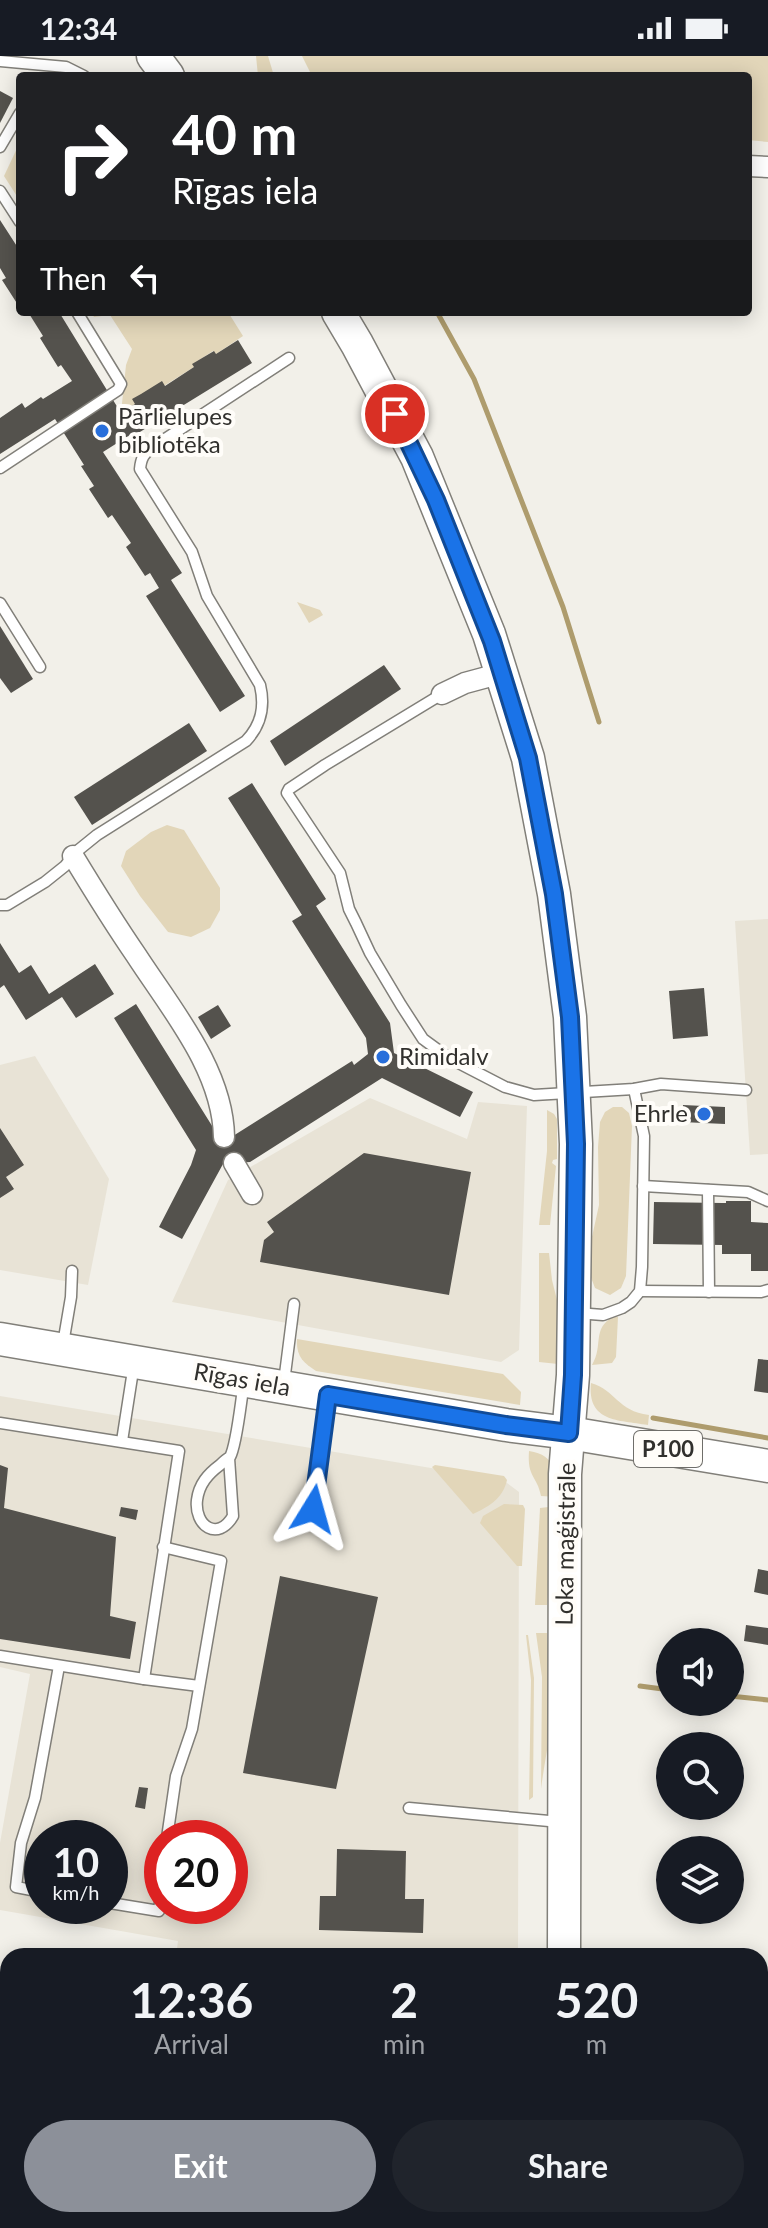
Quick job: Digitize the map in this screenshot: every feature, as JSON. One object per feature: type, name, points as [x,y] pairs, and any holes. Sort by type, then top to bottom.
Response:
[{"type":"main road","name":"Loka maģistrāle","points":[[340,316],[417,457],[472,588],[528,758],[554,894],[570,1017],[576,1144],[573,1375],[565,1474],[564,1948]]},
{"type":"main road","name":"Rīgas iela","points":[[0,1339],[768,1466]]},
{"type":"street","points":[[442,694],[465,683],[502,673]]},
{"type":"street","points":[[73,856],[198,1053],[221,1107],[224,1137]]},
{"type":"street","points":[[234,1163],[252,1194]]},
{"type":"lane","points":[[0,61],[66,67],[76,72]]},
{"type":"lane","points":[[43,72],[47,65]]},
{"type":"lane","points":[[0,147],[16,120]]},
{"type":"lane","points":[[0,191],[16,216]]},
{"type":"lane","points":[[0,468],[118,390],[121,384],[79,316]]},
{"type":"lane","points":[[0,905],[7,905],[45,882],[97,835],[246,741],[259,722],[263,699],[260,685],[207,596],[192,552],[140,469],[146,451],[289,358]]},
{"type":"lane","points":[[0,603],[40,667]]},
{"type":"lane","points":[[442,694],[325,765],[287,793],[340,873],[349,909],[370,953],[423,1039],[449,1058],[505,1087],[534,1095],[634,1089],[661,1084],[746,1090]]},
{"type":"lane","points":[[574,1313],[603,1315],[622,1308],[640,1291],[644,1136],[634,1089]]},
{"type":"lane","points":[[643,1186],[748,1192],[768,1201]]},
{"type":"lane","points":[[708,1190],[709,1292]]},
{"type":"lane","points":[[62,1350],[72,1271]]},
{"type":"lane","points":[[640,1291],[768,1290]]},
{"type":"lane","points":[[283,1388],[294,1304]]},
{"type":"lane","points":[[122,1441],[134,1362]]},
{"type":"lane","points":[[229,1458],[207,1475],[197,1499],[197,1515],[201,1522],[214,1529],[228,1524],[233,1516],[229,1458],[245,1381]]},
{"type":"lane","points":[[313,1509],[328,1395]]},
{"type":"lane","points":[[0,1423],[179,1451],[144,1679]]},
{"type":"lane","points":[[163,1547],[221,1561],[192,1729],[176,1776],[170,1820]]},
{"type":"lane","points":[[0,1656],[199,1686]]},
{"type":"lane","points":[[28,1820],[59,1666]]},
{"type":"lane","points":[[409,1808],[566,1822]]},
{"type":"lane","points":[[24,1833],[16,1887],[24,1889]]},
{"type":"shaded area","points":[[256,56],[268,56],[273,72],[258,72]]},
{"type":"shaded area","points":[[302,56],[768,56],[768,142],[752,140],[752,72],[310,72]]},
{"type":"shaded area","points":[[16,150],[16,195],[4,176]]},
{"type":"shaded area","points":[[111,316],[230,316],[243,336],[216,354],[213,351],[193,364],[194,367],[121,413],[126,365],[132,349]]},
{"type":"shaded area","points":[[297,602],[320,610],[323,615],[309,623]]},
{"type":"shaded area","points":[[167,825],[184,830],[220,888],[220,910],[210,928],[191,937],[168,932],[121,866],[126,851],[151,832]]},
{"type":"shaded area","points":[[768,919],[768,1154],[750,1155],[735,921]]},
{"type":"shaded area","points":[[35,1056],[109,1179],[88,1285],[0,1270],[0,1065]]},
{"type":"shaded area","points":[[370,1098],[467,1139],[478,1102],[527,1106],[519,1350],[501,1362],[172,1302],[228,1180]]},
{"type":"shaded area","points":[[613,1107],[622,1107],[629,1113],[632,1126],[626,1276],[621,1288],[610,1295],[595,1288],[588,1255],[599,1205],[600,1122],[605,1112]]},
{"type":"shaded area","points":[[547,1110],[557,1119],[557,1159],[552,1163],[556,1166],[550,1225],[539,1225],[547,1151]]},
{"type":"shaded area","points":[[539,1253],[549,1253],[557,1300],[558,1364],[539,1362]]},
{"type":"shaded area","points":[[614,1316],[618,1317],[616,1357],[612,1363],[592,1365],[600,1332]]},
{"type":"shaded area","points":[[297,1339],[503,1374],[521,1392],[520,1405],[316,1371],[301,1358]]},
{"type":"shaded area","points":[[591,1383],[606,1390],[630,1409],[649,1415],[648,1425],[616,1420],[599,1412],[591,1396]]},
{"type":"shaded area","points":[[0,1396],[503,1480],[519,1492],[518,1948],[177,1948],[178,1941],[80,1924],[128,1924],[128,1820],[24,1820],[24,1914],[0,1910],[0,1843],[30,1674],[0,1667]]},
{"type":"shaded area","points":[[529,1451],[538,1453],[550,1462],[555,1474],[557,1497],[541,1496],[529,1466]]},
{"type":"shaded area","points":[[432,1467],[504,1476],[507,1480],[495,1501],[473,1514]]},
{"type":"shaded area","points":[[504,1504],[523,1505],[525,1509],[522,1566],[517,1566],[480,1523],[483,1516]]},
{"type":"shaded area","points":[[557,1506],[547,1605],[535,1605],[540,1508]]},
{"type":"shaded area","points":[[536,1633],[547,1633],[554,1683],[541,1789],[542,1677]]},
{"type":"shaded area","points":[[526,1635],[534,1678],[533,1797],[529,1800],[531,1680]]},
{"type":"building","points":[[0,91],[13,98],[0,123]]},
{"type":"building","points":[[0,220],[16,245],[16,302],[2,280],[6,278],[0,268]]},
{"type":"building","points":[[30,316],[61,316],[121,413],[135,404],[132,399],[162,381],[165,386],[194,367],[192,364],[238,340],[252,363],[103,452],[182,573],[171,580],[245,696],[220,712],[146,596],[159,588],[150,573],[145,576],[126,547],[131,543],[112,515],[108,518],[89,489],[94,486],[81,466],[84,465],[55,419],[0,454],[0,418],[22,403],[25,408],[72,381],[61,365],[58,367],[40,338],[43,336]]},
{"type":"building","points":[[0,626],[33,679],[11,693],[0,678]]},
{"type":"building","points":[[384,665],[401,689],[285,766],[270,741]]},
{"type":"building","points":[[189,723],[207,751],[92,825],[74,797]]},
{"type":"building","points":[[252,783],[326,899],[316,906],[390,1023],[394,1053],[473,1092],[460,1117],[382,1078],[250,1162],[223,1164],[182,1239],[159,1227],[196,1150],[114,1018],[136,1004],[219,1137],[233,1136],[368,1054],[366,1038],[292,921],[302,915],[228,798]]},
{"type":"building","points":[[0,943],[19,973],[31,965],[49,994],[95,964],[114,994],[76,1018],[62,997],[26,1020],[4,985],[0,988]]},
{"type":"building","points":[[704,988],[708,1036],[673,1039],[669,991]]},
{"type":"building","points":[[218,1005],[231,1026],[211,1039],[198,1017]]},
{"type":"building","name":"Ehrle","points":[[683,1105],[725,1107],[725,1124],[682,1122]]},
{"type":"building","points":[[0,1128],[24,1165],[6,1177],[14,1189],[0,1198]]},
{"type":"building","points":[[364,1153],[471,1172],[449,1295],[260,1262],[264,1240],[274,1232],[267,1222]]},
{"type":"building","points":[[751,1201],[751,1222],[768,1223],[768,1271],[751,1271],[751,1254],[722,1254],[722,1245],[653,1244],[654,1202]]},
{"type":"building","points":[[758,1359],[768,1360],[768,1393],[754,1391]]},
{"type":"building","points":[[0,1465],[8,1468],[4,1508],[116,1537],[110,1616],[136,1622],[130,1659],[0,1639]]},
{"type":"building","points":[[121,1507],[138,1510],[136,1520],[119,1516]]},
{"type":"building","points":[[758,1569],[768,1571],[768,1595],[754,1592]]},
{"type":"building","points":[[280,1576],[378,1597],[336,1789],[243,1773]]},
{"type":"building","points":[[746,1625],[768,1628],[768,1645],[744,1641]]},
{"type":"building","points":[[139,1787],[148,1788],[145,1809],[135,1807]]},
{"type":"building","points":[[337,1849],[406,1851],[405,1899],[424,1899],[423,1933],[319,1930],[320,1896],[336,1896]]},
{"type":"waterway","points":[[439,316],[474,379],[563,607],[599,722]]},
{"type":"waterway","points":[[653,1418],[768,1438]]},
{"type":"waterway","points":[[640,1686],[656,1688]]},
{"type":"waterway","points":[[744,1697],[768,1700]]},
{"type":"place","name":"Pārlielupes bibliotēka","points":[[102,431]]},
{"type":"place","name":"Rimidalv","points":[[383,1057]]},
{"type":"place","name":"Ehrle","points":[[704,1114]]},
{"type":"route","points":[[313,1509],[328,1395],[569,1433],[573,1375],[576,1144],[570,1017],[554,894],[528,758],[492,641],[436,500],[395,414]]}]
